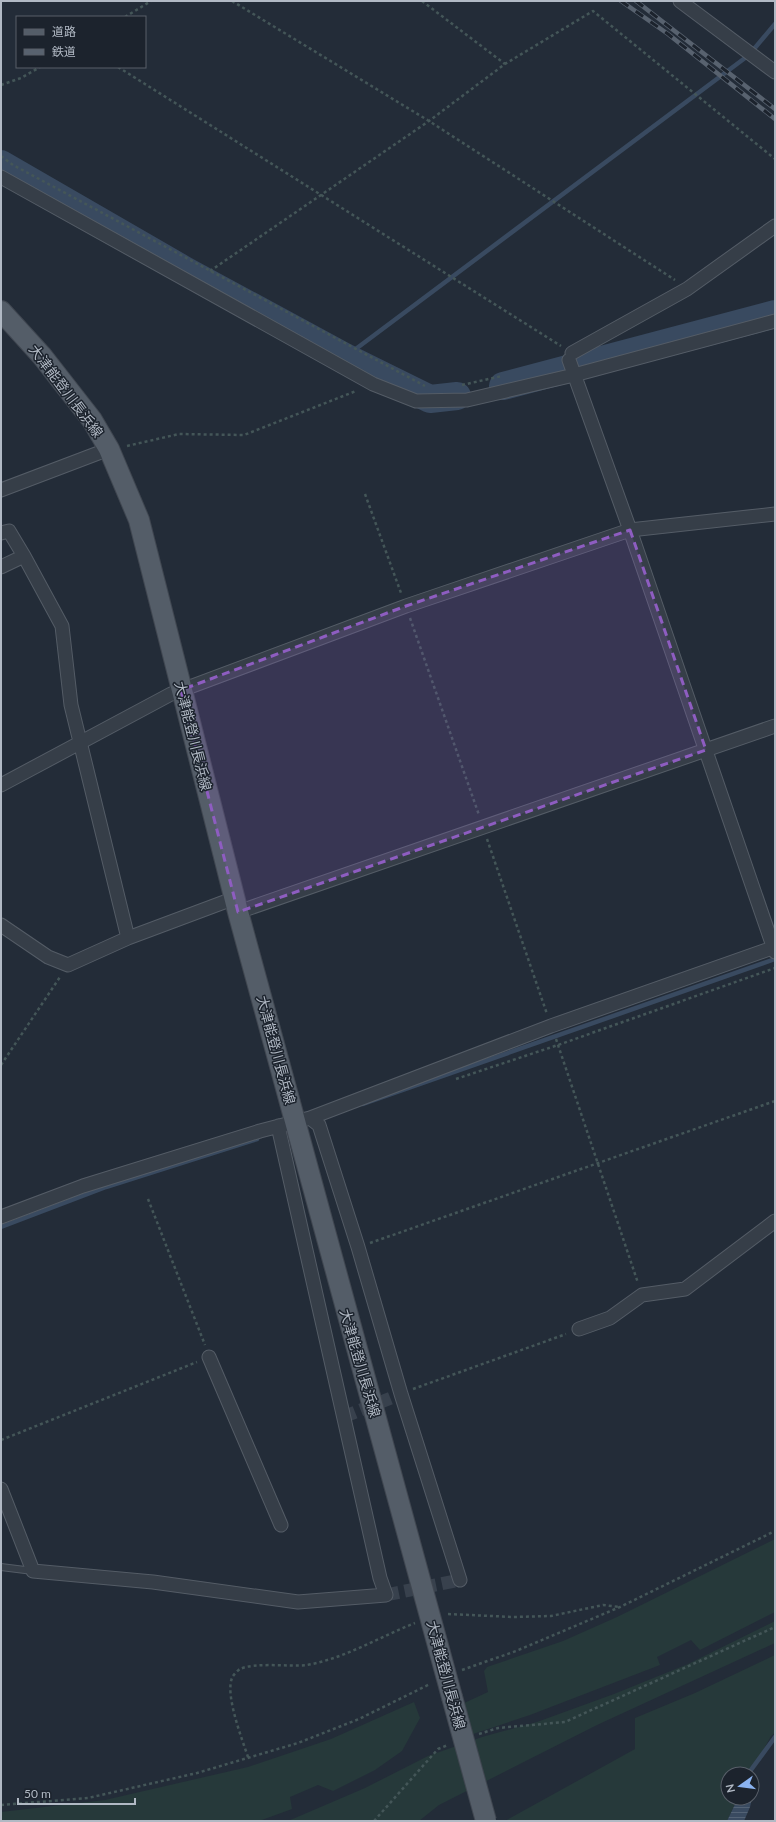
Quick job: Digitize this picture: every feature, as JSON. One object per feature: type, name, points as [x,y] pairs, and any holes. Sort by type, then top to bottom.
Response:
[{"type":"main road","name":"大津能登川長浜線","points":[[1,311],[42,356],[87,414],[109,449],[139,520],[236,905],[333,1266],[486,1821]]},
{"type":"street","points":[[680,1],[775,72]]},
{"type":"street","points":[[1,177],[373,384],[416,401],[467,400],[574,375],[775,321]]},
{"type":"street","points":[[1,1217],[83,1186],[294,1122],[551,1026],[774,949],[630,530],[574,375],[570,357],[687,288],[775,226]]},
{"type":"street","points":[[1,490],[109,449]]},
{"type":"street","points":[[1,785],[171,694],[406,606],[630,530],[775,514]]},
{"type":"street","points":[[1,533],[9,530],[62,626],[71,705],[128,938]]},
{"type":"street","points":[[1,567],[24,556]]},
{"type":"street","points":[[1,925],[48,957],[68,965],[128,938],[482,827],[775,726]]},
{"type":"street","points":[[294,1122],[319,1125],[358,1247],[401,1394],[460,1580]]},
{"type":"street","points":[[1,1489],[33,1571],[153,1582],[298,1602],[386,1595],[380,1578],[294,1122]]},
{"type":"street","points":[[579,1329],[610,1318],[642,1295],[685,1290],[775,1221]]},
{"type":"street","points":[[209,1357],[281,1524]]},
{"type":"lane","points":[[1,1567],[33,1571]]},
{"type":"path","points":[[127,16],[151,1]]},
{"type":"path","points":[[232,1],[428,121],[687,288]]},
{"type":"path","points":[[422,1],[505,64]]},
{"type":"path","points":[[210,271],[322,196],[505,64],[593,11],[775,159]]},
{"type":"path","points":[[1,86],[21,78],[38,68]]},
{"type":"path","points":[[120,68],[322,196],[570,357]]},
{"type":"path","points":[[1,156],[13,165],[427,387]]},
{"type":"path","points":[[457,386],[509,374]]},
{"type":"path","points":[[109,449],[178,434],[244,435],[373,384]]},
{"type":"path","points":[[364,494],[406,606],[551,1026]]},
{"type":"path","points":[[1,1065],[68,965]]},
{"type":"path","points":[[642,1295],[557,1044],[775,968]]},
{"type":"path","points":[[358,1247],[775,1101]]},
{"type":"path","points":[[1,1440],[209,1357],[148,1199]]},
{"type":"path","points":[[401,1394],[579,1329]]},
{"type":"path","points":[[456,1672],[516,1650],[620,1608],[775,1531]]},
{"type":"path","points":[[448,1614],[513,1617],[544,1616],[603,1605],[620,1608]]},
{"type":"path","points":[[248,1757],[235,1716],[230,1690],[232,1677],[240,1669],[307,1664],[332,1658],[361,1648],[392,1632],[415,1623]]},
{"type":"path","points":[[476,1736],[498,1728],[565,1722],[775,1627]]},
{"type":"path","points":[[1,1805],[88,1798],[197,1773],[298,1743],[359,1719],[437,1680]]},
{"type":"path","points":[[374,1821],[438,1748],[453,1743]]},
{"type":"highlighted area","points":[[630,530],[706,750],[238,912],[181,690],[406,606]]},
{"type":"shaded area","points":[[775,1539],[775,1612],[700,1650],[691,1640],[657,1657],[660,1665],[530,1715],[470,1735],[462,1704],[488,1692],[484,1671],[487,1667],[563,1641],[617,1617]]},
{"type":"shaded area","points":[[775,1621],[775,1643],[597,1725],[439,1805],[419,1821],[288,1821],[365,1788],[428,1756],[482,1737],[537,1722],[614,1694],[688,1664]]},
{"type":"shaded area","points":[[775,1655],[775,1733],[771,1736],[754,1766],[720,1766],[720,1806],[734,1806],[727,1821],[505,1821],[635,1749],[635,1718],[695,1693]]},
{"type":"shaded area","points":[[414,1702],[420,1718],[402,1751],[375,1770],[333,1791],[318,1785],[290,1797],[292,1809],[259,1821],[1,1821],[1,1812],[105,1800],[248,1767],[331,1739]]},
{"type":"water","points":[[734,1806],[750,1806],[744,1821],[727,1821]]},
{"type":"waterway","points":[[345,357],[749,55],[775,24]]},
{"type":"waterway","points":[[1,164],[186,271],[345,357],[430,399],[457,396]]},
{"type":"waterway","points":[[503,386],[775,314]]},
{"type":"waterway","points":[[363,1104],[775,959]]},
{"type":"waterway","points":[[1,1227],[106,1187],[257,1139]]},
{"type":"waterway","points":[[754,1766],[775,1737]]},
{"type":"tunnel","points":[[343,1417],[401,1394]]},
{"type":"tunnel","points":[[386,1595],[460,1580]]},
{"type":"railway","points":[[621,1],[668,34],[775,119]]},
{"type":"railway","points":[[636,1],[775,109]]}]
